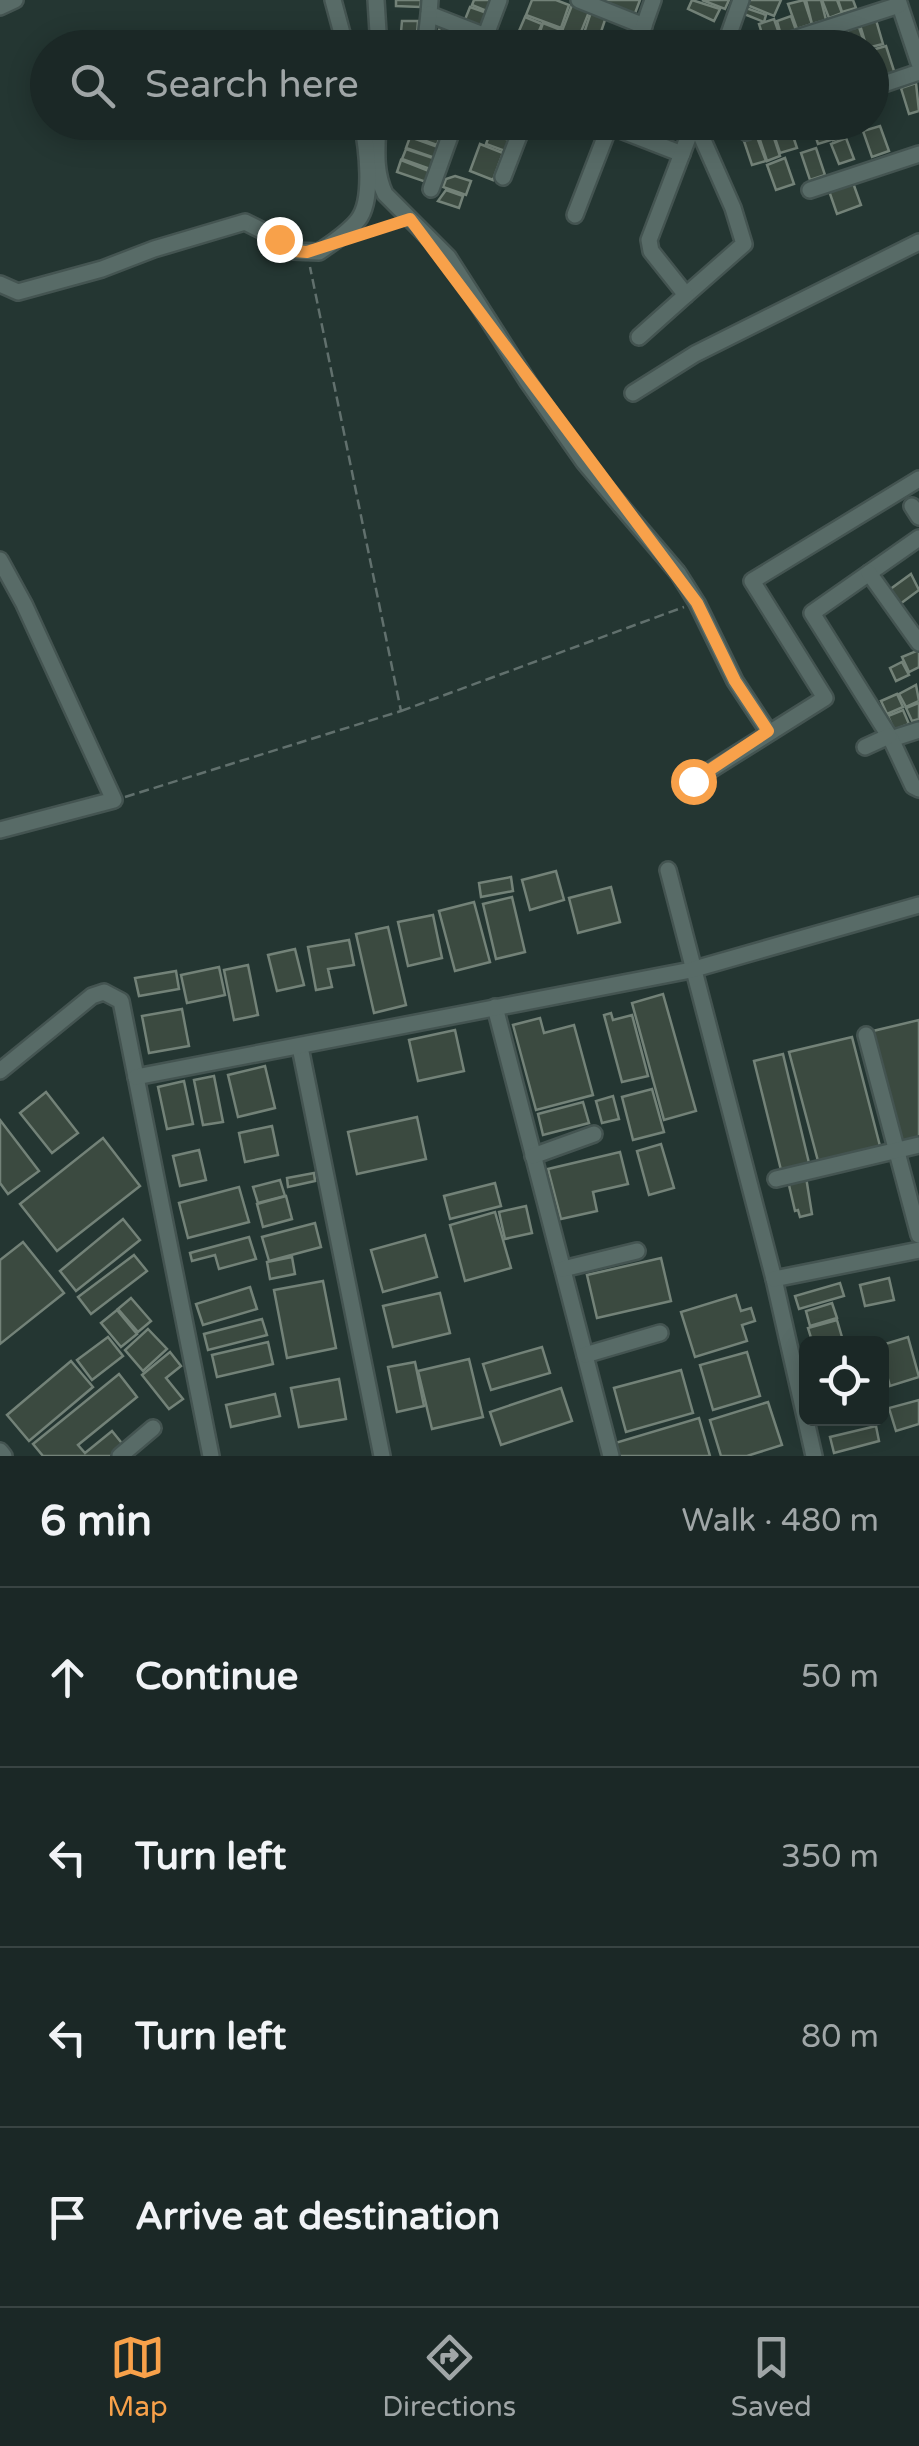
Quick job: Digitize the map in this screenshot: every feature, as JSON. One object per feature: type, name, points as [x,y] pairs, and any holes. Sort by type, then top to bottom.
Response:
[{"type":"street","points":[[0,7],[15,0]]},
{"type":"street","points":[[333,0],[341,30]]},
{"type":"street","points":[[376,0],[378,30]]},
{"type":"street","points":[[488,30],[500,0]]},
{"type":"street","points":[[579,0],[644,26]]},
{"type":"street","points":[[643,30],[653,0]]},
{"type":"street","points":[[730,30],[741,0]]},
{"type":"street","points":[[819,30],[899,3],[919,63]]},
{"type":"street","points":[[430,7],[465,30]]},
{"type":"street","points":[[889,82],[919,72]]},
{"type":"street","points":[[0,284],[18,292],[246,222],[293,251],[319,252],[360,218],[366,197],[365,140]]},
{"type":"street","points":[[378,140],[379,181],[391,202],[448,257],[584,462],[678,573],[735,681],[768,731]]},
{"type":"street","points":[[431,188],[448,140]]},
{"type":"street","points":[[503,177],[517,140]]},
{"type":"street","points":[[575,215],[604,140]]},
{"type":"street","points":[[648,140],[682,154]]},
{"type":"street","points":[[686,295],[651,251],[649,240],[688,140]]},
{"type":"street","points":[[638,337],[744,244],[734,208],[703,140]]},
{"type":"street","points":[[810,190],[919,154]]},
{"type":"street","points":[[633,393],[695,354],[919,242]]},
{"type":"street","points":[[693,781],[825,698],[752,581],[919,479]]},
{"type":"street","points":[[919,538],[812,613],[890,738],[913,786],[919,790]]},
{"type":"street","points":[[0,560],[114,800],[0,830]]},
{"type":"street","points":[[868,573],[919,644]]},
{"type":"street","points":[[865,747],[919,730]]},
{"type":"street","points":[[668,870],[774,1279],[814,1456]]},
{"type":"street","points":[[136,1077],[692,970],[919,905]]},
{"type":"street","points":[[0,1071],[92,996],[104,992],[122,1001],[211,1456]]},
{"type":"street","points":[[496,1007],[611,1456]]},
{"type":"street","points":[[866,1035],[919,1236]]},
{"type":"street","points":[[300,1047],[382,1456]]},
{"type":"street","points":[[534,1156],[594,1134]]},
{"type":"street","points":[[776,1179],[919,1145]]},
{"type":"street","points":[[774,1279],[919,1250]]},
{"type":"street","points":[[563,1269],[637,1251]]},
{"type":"street","points":[[585,1355],[660,1333]]},
{"type":"street","points":[[120,1456],[152,1428]]},
{"type":"path","points":[[362,234],[410,219]]},
{"type":"path","points":[[307,252],[401,711]]},
{"type":"path","points":[[480,312],[533,384]]},
{"type":"path","points":[[114,800],[401,711],[697,603]]},
{"type":"building","points":[[396,0],[421,0],[420,7],[396,6]]},
{"type":"building","points":[[474,0],[493,0],[489,12],[472,5]]},
{"type":"building","points":[[532,0],[556,0],[569,5],[561,28],[526,15]]},
{"type":"building","points":[[597,0],[640,0],[634,16]]},
{"type":"building","points":[[692,0],[720,9],[714,21],[688,9]]},
{"type":"building","points":[[702,0],[729,0],[725,9]]},
{"type":"building","points":[[749,0],[781,0],[774,16],[747,5]]},
{"type":"building","points":[[804,0],[812,24],[797,29],[788,4]]},
{"type":"building","points":[[806,0],[821,0],[826,20],[812,24]]},
{"type":"building","points":[[822,0],[837,0],[842,13],[829,18]]},
{"type":"building","points":[[838,0],[853,0],[856,8],[842,12]]},
{"type":"building","points":[[572,5],[589,12],[582,30],[562,30]]},
{"type":"building","points":[[470,7],[487,13],[481,29],[464,22]]},
{"type":"building","points":[[746,8],[766,15],[764,22],[744,14]]},
{"type":"building","points":[[591,12],[606,17],[602,30],[585,30]]},
{"type":"building","points":[[791,16],[796,30],[780,30],[777,21]]},
{"type":"building","points":[[525,17],[542,24],[539,30],[519,30]]},
{"type":"building","points":[[774,19],[778,30],[761,30],[759,24]]},
{"type":"building","points":[[876,20],[879,30],[862,30],[860,25]]},
{"type":"building","points":[[402,21],[418,21],[417,30],[401,30]]},
{"type":"building","points":[[543,23],[561,30],[541,30]]},
{"type":"building","points":[[916,83],[919,111],[909,114],[901,88]]},
{"type":"building","points":[[409,140],[438,147],[435,158],[406,148]]},
{"type":"building","points":[[487,140],[509,140],[505,151],[486,144]]},
{"type":"building","points":[[758,140],[766,161],[752,165],[744,141]]},
{"type":"building","points":[[760,140],[775,140],[780,156],[767,161]]},
{"type":"building","points":[[776,140],[794,140],[797,148],[780,153]]},
{"type":"building","points":[[847,140],[854,159],[839,164],[831,144]]},
{"type":"building","points":[[866,140],[885,140],[889,151],[872,157]]},
{"type":"building","points":[[480,144],[503,153],[493,180],[470,171]]},
{"type":"building","points":[[816,148],[825,175],[810,180],[801,153]]},
{"type":"building","points":[[406,149],[433,158],[430,169],[402,159]]},
{"type":"building","points":[[785,158],[794,184],[776,190],[767,165]]},
{"type":"building","points":[[401,160],[429,171],[426,182],[397,172]]},
{"type":"building","points":[[455,176],[471,181],[466,195],[443,187],[446,179]]},
{"type":"building","points":[[852,180],[861,205],[837,214],[828,188]]},
{"type":"building","points":[[446,190],[463,196],[459,208],[438,201]]},
{"type":"building","points":[[911,574],[919,590],[900,604],[889,590]]},
{"type":"building","points":[[919,650],[919,667],[909,672],[902,657]]},
{"type":"building","points":[[902,662],[909,675],[896,681],[890,668]]},
{"type":"building","points":[[916,685],[919,701],[906,707],[899,694]]},
{"type":"building","points":[[897,694],[903,707],[887,714],[881,701]]},
{"type":"building","points":[[919,703],[919,719],[912,721],[906,708]]},
{"type":"building","points":[[903,710],[909,724],[894,730],[888,716]]},
{"type":"building","points":[[556,871],[564,900],[530,910],[522,880]]},
{"type":"building","points":[[511,877],[513,891],[481,897],[479,883]]},
{"type":"building","points":[[611,887],[620,922],[578,933],[569,898]]},
{"type":"building","points":[[512,897],[525,952],[496,959],[483,904]]},
{"type":"building","points":[[474,902],[490,962],[455,971],[439,911]]},
{"type":"building","points":[[433,915],[442,958],[408,966],[398,922]]},
{"type":"building","points":[[388,927],[406,1005],[374,1013],[356,934]]},
{"type":"building","points":[[349,940],[354,965],[328,969],[332,987],[316,990],[308,947]]},
{"type":"building","points":[[295,949],[304,985],[277,991],[268,955]]},
{"type":"building","points":[[248,965],[258,1015],[234,1020],[224,970]]},
{"type":"building","points":[[219,967],[225,995],[187,1003],[181,975]]},
{"type":"building","points":[[176,971],[179,989],[139,996],[135,978]]},
{"type":"building","points":[[663,994],[696,1111],[664,1120],[632,1003]]},
{"type":"building","points":[[182,1009],[189,1046],[149,1053],[142,1016]]},
{"type":"building","points":[[611,1013],[613,1020],[632,1015],[648,1076],[622,1082],[604,1015]]},
{"type":"building","points":[[540,1018],[544,1033],[574,1025],[593,1095],[536,1110],[513,1025]]},
{"type":"building","points":[[919,1020],[919,1137],[901,1142],[873,1031]]},
{"type":"building","points":[[455,1030],[464,1071],[418,1081],[409,1040]]},
{"type":"building","points":[[852,1037],[880,1146],[818,1161],[789,1052]]},
{"type":"building","points":[[783,1054],[809,1163],[781,1170],[754,1061]]},
{"type":"building","points":[[265,1066],[275,1108],[238,1117],[228,1075]]},
{"type":"building","points":[[214,1076],[223,1122],[203,1125],[194,1080]]},
{"type":"building","points":[[184,1081],[193,1124],[167,1129],[158,1087]]},
{"type":"building","points":[[652,1089],[664,1132],[633,1140],[622,1097]]},
{"type":"building","points":[[46,1092],[78,1133],[52,1153],[20,1113]]},
{"type":"building","points":[[613,1096],[619,1119],[602,1123],[596,1101]]},
{"type":"building","points":[[583,1102],[589,1123],[543,1135],[538,1114]]},
{"type":"building","points":[[417,1117],[426,1159],[357,1174],[348,1132]]},
{"type":"building","points":[[0,1120],[39,1171],[8,1194],[0,1183]]},
{"type":"building","points":[[272,1126],[278,1155],[245,1162],[239,1133]]},
{"type":"building","points":[[103,1138],[140,1186],[57,1251],[20,1204]]},
{"type":"building","points":[[661,1144],[674,1188],[649,1195],[637,1151]]},
{"type":"building","points":[[199,1150],[206,1180],[180,1186],[173,1156]]},
{"type":"building","points":[[620,1152],[628,1184],[593,1192],[597,1211],[561,1219],[548,1169]]},
{"type":"building","points":[[314,1173],[315,1181],[288,1187],[287,1178]]},
{"type":"building","points":[[806,1177],[812,1214],[800,1217],[788,1181]]},
{"type":"building","points":[[280,1180],[285,1196],[258,1203],[253,1187]]},
{"type":"building","points":[[495,1183],[501,1206],[450,1219],[444,1196]]},
{"type":"building","points":[[239,1187],[249,1222],[188,1238],[179,1203]]},
{"type":"building","points":[[286,1196],[292,1219],[263,1227],[257,1204]]},
{"type":"building","points":[[526,1206],[532,1233],[505,1239],[499,1212]]},
{"type":"building","points":[[495,1212],[511,1268],[465,1281],[450,1225]]},
{"type":"building","points":[[123,1219],[140,1240],[76,1291],[60,1271]]},
{"type":"building","points":[[315,1223],[321,1247],[269,1261],[262,1237]]},
{"type":"building","points":[[425,1235],[437,1277],[383,1292],[371,1250]]},
{"type":"building","points":[[249,1237],[256,1259],[219,1269],[215,1255],[192,1261],[190,1253]]},
{"type":"building","points":[[23,1242],[64,1293],[0,1344],[0,1260]]},
{"type":"building","points":[[134,1255],[147,1271],[91,1314],[78,1297]]},
{"type":"building","points":[[292,1257],[295,1274],[270,1279],[267,1262]]},
{"type":"building","points":[[661,1258],[671,1301],[597,1318],[587,1275]]},
{"type":"building","points":[[889,1278],[894,1300],[865,1306],[860,1285]]},
{"type":"building","points":[[323,1281],[336,1348],[287,1358],[274,1290]]},
{"type":"building","points":[[840,1283],[844,1296],[799,1309],[795,1296]]},
{"type":"building","points":[[250,1287],[257,1309],[203,1325],[196,1304]]},
{"type":"building","points":[[440,1293],[450,1333],[393,1347],[383,1306]]},
{"type":"building","points":[[736,1295],[741,1311],[751,1308],[755,1321],[742,1325],[747,1341],[695,1357],[681,1312]]},
{"type":"building","points":[[131,1298],[151,1321],[138,1332],[118,1309]]},
{"type":"building","points":[[832,1303],[837,1318],[810,1326],[806,1311]]},
{"type":"building","points":[[117,1310],[137,1334],[121,1347],[101,1323]]},
{"type":"building","points":[[262,1319],[267,1335],[208,1350],[204,1334]]},
{"type":"building","points":[[837,1320],[842,1336],[810,1336],[808,1328]]},
{"type":"building","points":[[148,1329],[167,1349],[143,1371],[125,1350]]},
{"type":"building","points":[[108,1337],[123,1356],[92,1380],[77,1360]]},
{"type":"building","points":[[908,1337],[919,1377],[890,1386],[889,1343]]},
{"type":"building","points":[[268,1342],[273,1364],[217,1377],[212,1355]]},
{"type":"building","points":[[542,1347],[550,1373],[491,1390],[483,1364]]},
{"type":"building","points":[[170,1352],[181,1366],[166,1378],[183,1399],[169,1409],[142,1375]]},
{"type":"building","points":[[747,1352],[760,1396],[713,1410],[700,1365]]},
{"type":"building","points":[[469,1359],[483,1417],[432,1429],[418,1371]]},
{"type":"building","points":[[71,1361],[93,1387],[29,1441],[7,1415]]},
{"type":"building","points":[[415,1362],[424,1406],[397,1412],[388,1367]]},
{"type":"building","points":[[681,1370],[693,1413],[626,1432],[614,1388]]},
{"type":"building","points":[[119,1374],[137,1397],[78,1445],[85,1453],[112,1431],[125,1447],[114,1456],[43,1456],[33,1444]]},
{"type":"building","points":[[339,1379],[346,1419],[299,1427],[291,1388]]},
{"type":"building","points":[[561,1388],[572,1421],[501,1445],[490,1412]]},
{"type":"building","points":[[275,1394],[280,1416],[231,1427],[226,1405]]},
{"type":"building","points":[[919,1400],[919,1424],[896,1431],[889,1408]]},
{"type":"building","points":[[768,1402],[782,1445],[747,1456],[721,1456],[710,1420]]},
{"type":"building","points":[[699,1418],[710,1456],[619,1456],[615,1443]]},
{"type":"building","points":[[876,1426],[879,1441],[834,1453],[830,1437]]},
{"type":"route","points":[[279,239],[293,251],[307,252],[410,219],[697,603],[735,681],[768,731],[693,781]]}]
